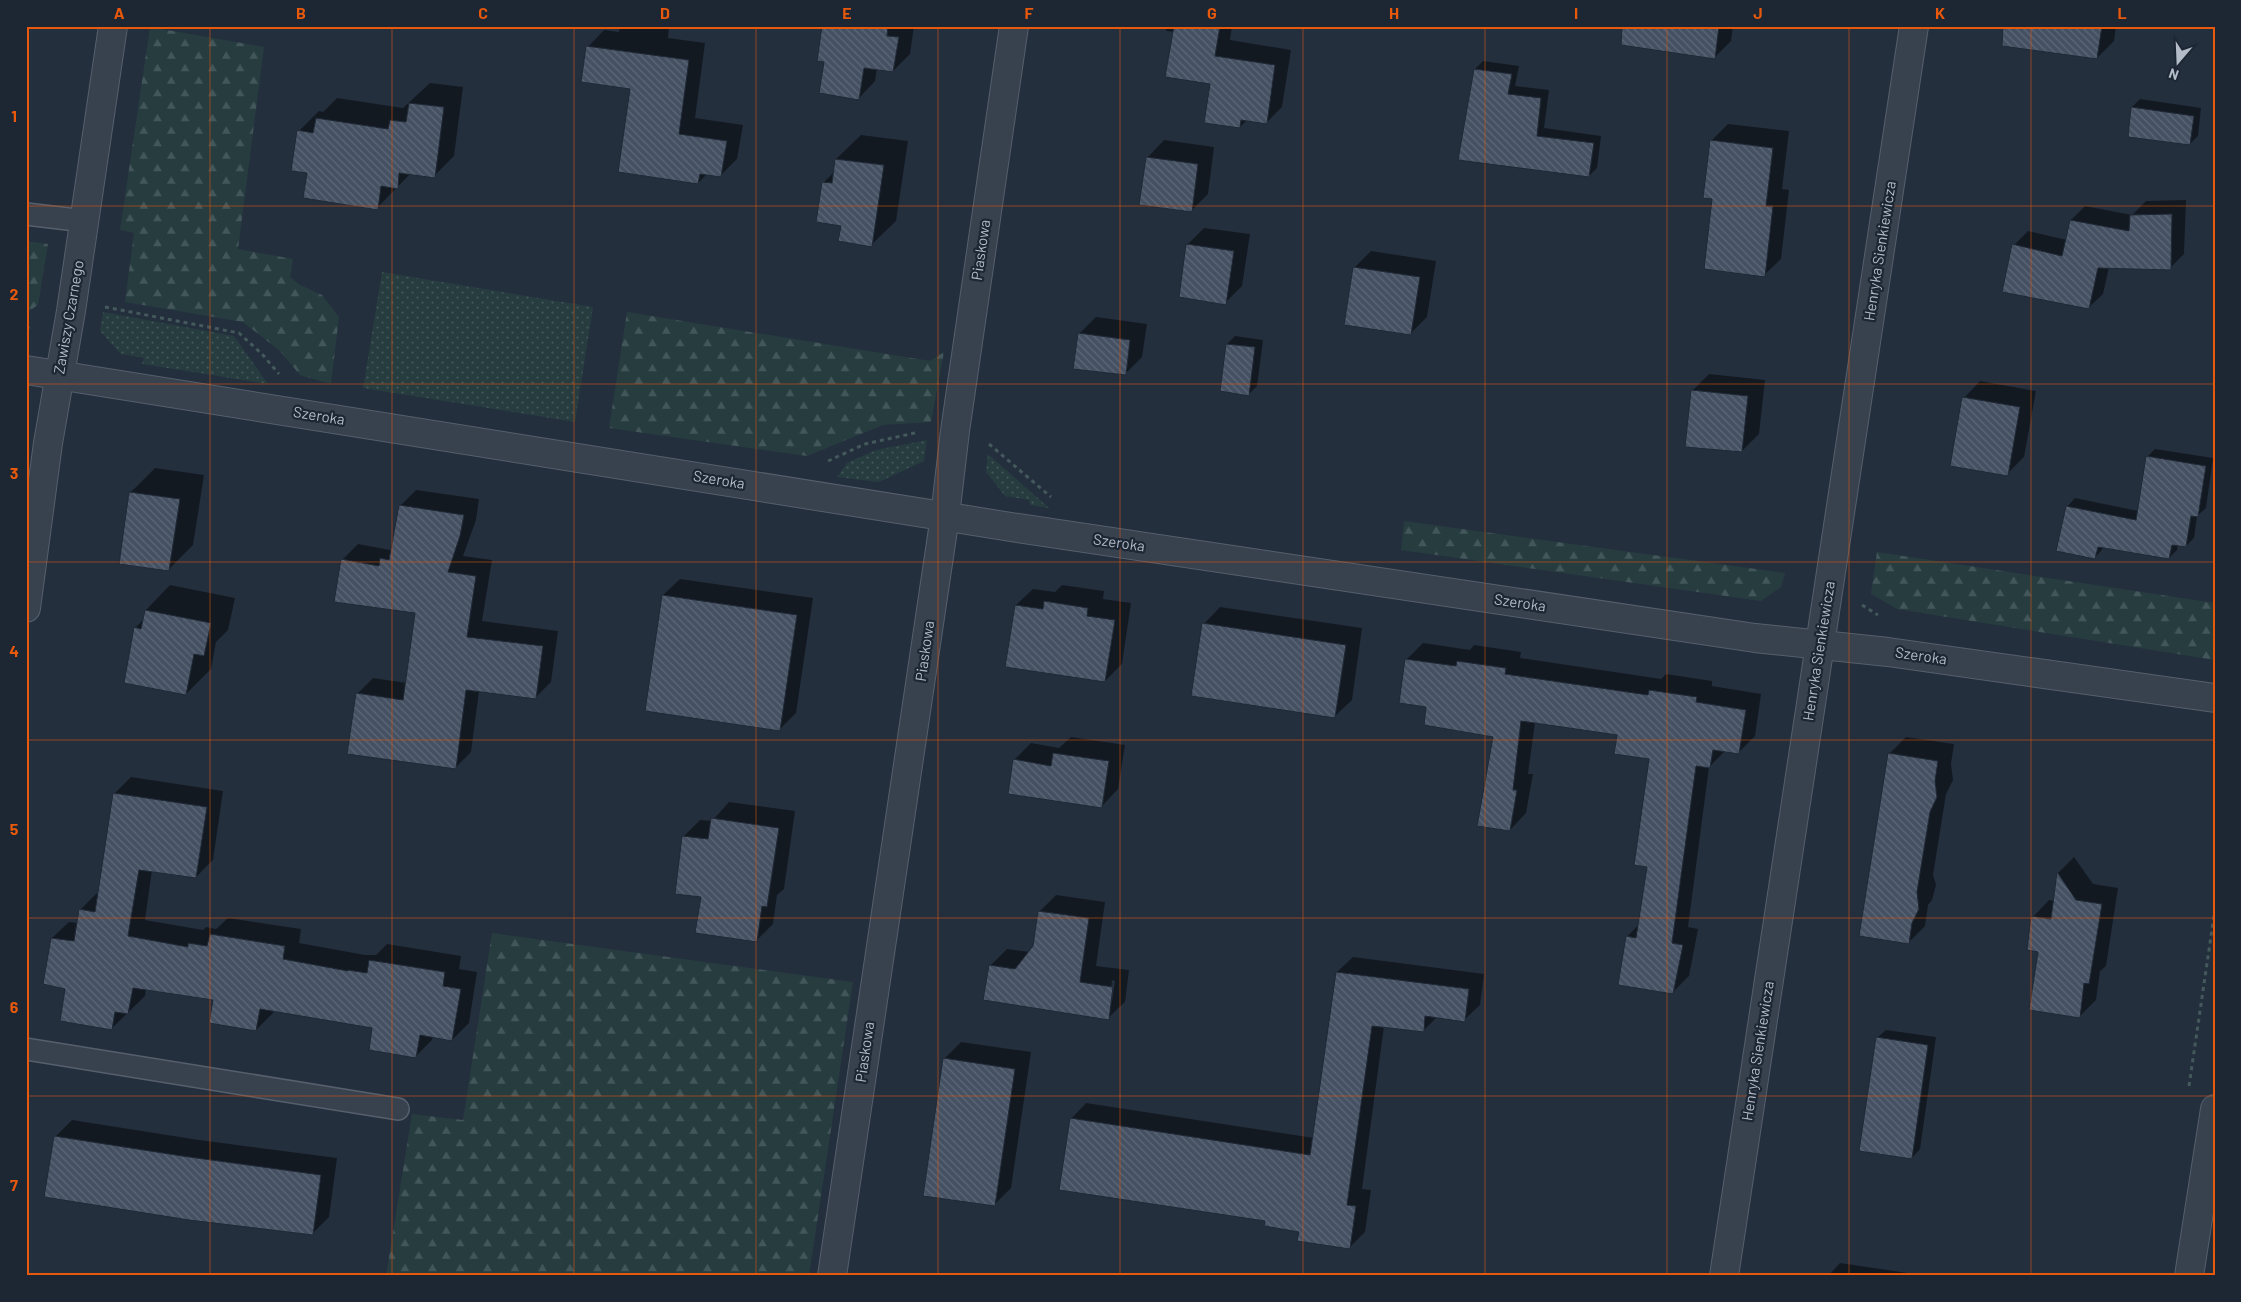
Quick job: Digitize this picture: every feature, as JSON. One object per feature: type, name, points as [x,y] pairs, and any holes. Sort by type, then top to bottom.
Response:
[{"type":"street","name":"Zawiszy Czarnego","points":[[26,608],[48,443],[85,221],[113,26]]},
{"type":"street","name":"Piaskowa","points":[[832,1276],[945,516],[954,431],[1014,26]]},
{"type":"street","name":"Henryka Sienkiewicza","points":[[1724,1276],[1914,26]]},
{"type":"street","name":"Szeroka","points":[[26,370],[945,516],[1819,646],[1888,652],[2215,698]]},
{"type":"street","points":[[2189,1276],[2215,1109]]},
{"type":"lane","points":[[26,214],[85,221]]},
{"type":"lane","points":[[26,1049],[398,1109]]},
{"type":"green space","points":[[150,27],[264,47],[238,249],[293,259],[290,277],[300,285],[322,295],[339,317],[331,384],[300,375],[280,351],[243,322],[125,302],[134,233],[120,230]]},
{"type":"green space","points":[[26,241],[48,244],[38,305],[26,313]]},
{"type":"green space","points":[[382,272],[593,307],[575,422],[363,388]]},
{"type":"green space","points":[[103,312],[234,336],[268,384],[142,364],[144,358],[121,354],[100,331]]},
{"type":"green space","points":[[627,312],[930,361],[944,352],[931,422],[883,425],[807,456],[609,428]]},
{"type":"green space","points":[[927,440],[924,461],[879,482],[837,477],[847,463],[876,450]]},
{"type":"green space","points":[[988,454],[1049,508],[1030,505],[1029,500],[1005,496],[986,472]]},
{"type":"green space","points":[[1404,521],[1785,573],[1781,587],[1761,601],[1401,550]]},
{"type":"green space","points":[[1877,552],[2215,603],[2215,660],[1897,609],[1871,594]]},
{"type":"green space","points":[[492,933],[853,982],[809,1276],[386,1276],[412,1114],[463,1120]]},
{"type":"building","points":[[822,26],[888,26],[887,36],[899,37],[893,72],[864,68],[859,100],[819,93],[824,62],[817,61]]},
{"type":"building","points":[[1174,26],[1220,26],[1215,56],[1275,65],[1267,124],[1241,120],[1240,128],[1204,123],[1210,84],[1165,77]]},
{"type":"building","points":[[1622,26],[1719,26],[1715,59],[1621,45]]},
{"type":"building","points":[[2003,26],[2102,26],[2097,59],[2002,46]]},
{"type":"building","points":[[586,46],[689,60],[679,134],[727,141],[721,177],[700,174],[698,184],[618,172],[630,89],[581,82]]},
{"type":"building","points":[[1474,69],[1512,74],[1508,94],[1541,98],[1537,136],[1594,143],[1589,177],[1458,160]]},
{"type":"building","points":[[409,103],[444,107],[435,178],[399,173],[398,189],[381,186],[378,210],[303,198],[307,173],[291,171],[297,130],[313,133],[316,118],[388,129],[390,120],[406,122]]},
{"type":"building","points":[[2131,107],[2194,116],[2190,145],[2128,137]]},
{"type":"building","points":[[1710,140],[1773,148],[1766,206],[1773,206],[1765,277],[1704,269],[1712,199],[1703,198]]},
{"type":"building","points":[[1146,157],[1198,164],[1192,212],[1139,205]]},
{"type":"building","points":[[835,159],[884,165],[872,247],[838,241],[841,226],[816,222],[822,182],[832,183]]},
{"type":"building","points":[[2172,214],[2171,270],[2098,268],[2089,309],[2002,292],[2012,244],[2062,256],[2070,220],[2129,231],[2130,215]]},
{"type":"building","points":[[1186,244],[1234,251],[1226,305],[1179,297]]},
{"type":"building","points":[[1353,267],[1420,277],[1411,335],[1344,325]]},
{"type":"building","points":[[1078,333],[1130,340],[1126,375],[1073,369]]},
{"type":"building","points":[[1226,344],[1255,347],[1249,396],[1220,391]]},
{"type":"building","points":[[1691,390],[1748,396],[1742,452],[1685,447]]},
{"type":"building","points":[[1962,397],[2020,407],[2008,476],[1950,466]]},
{"type":"building","points":[[2146,456],[2206,466],[2198,517],[2191,516],[2186,547],[2172,545],[2169,559],[2098,547],[2095,559],[2056,551],[2066,506],[2136,520]]},
{"type":"building","points":[[129,492],[180,499],[169,571],[119,564]]},
{"type":"building","points":[[399,505],[464,515],[460,536],[448,572],[476,576],[467,637],[543,646],[536,699],[466,690],[456,769],[347,754],[356,693],[403,700],[415,613],[334,602],[341,559],[379,566],[380,558],[389,560]]},
{"type":"building","points":[[662,595],[797,615],[780,731],[645,711]]},
{"type":"building","points":[[1044,601],[1088,608],[1087,616],[1115,620],[1105,682],[1005,667],[1015,605],[1043,609]]},
{"type":"building","points":[[145,610],[211,623],[204,656],[194,654],[186,695],[124,683],[134,627],[141,629]]},
{"type":"building","points":[[1202,623],[1346,645],[1335,718],[1191,696]]},
{"type":"building","points":[[1405,659],[1456,666],[1457,661],[1506,668],[1505,674],[1648,695],[1649,690],[1697,697],[1696,702],[1746,710],[1739,754],[1713,750],[1710,768],[1696,766],[1672,943],[1683,945],[1673,994],[1618,985],[1626,936],[1636,938],[1647,867],[1634,865],[1649,759],[1614,754],[1617,735],[1521,721],[1513,790],[1517,790],[1510,831],[1477,826],[1493,737],[1424,725],[1426,707],[1399,703]]},
{"type":"building","points":[[1053,753],[1109,761],[1102,808],[1008,794],[1013,759],[1051,766]]},
{"type":"building","points":[[1888,753],[1938,761],[1935,781],[1937,797],[1930,812],[1917,892],[1919,909],[1912,923],[1909,944],[1859,936]]},
{"type":"building","points":[[113,793],[207,807],[196,878],[139,870],[128,936],[188,947],[188,943],[207,946],[210,934],[285,946],[283,959],[348,971],[367,973],[369,960],[445,972],[443,986],[461,989],[452,1041],[420,1035],[416,1058],[369,1050],[372,1028],[260,1009],[256,1031],[209,1023],[213,1000],[133,988],[128,1014],[115,1012],[112,1030],[60,1021],[65,989],[43,984],[51,938],[74,941],[79,909],[95,912]]},
{"type":"building","points":[[711,818],[779,828],[767,907],[762,906],[757,942],[695,933],[701,897],[675,894],[682,836],[708,839]]},
{"type":"building","points":[[2057,872],[2076,900],[2102,904],[2089,984],[2084,983],[2080,1018],[2029,1010],[2038,952],[2027,950],[2031,916],[2051,919]]},
{"type":"building","points":[[1038,911],[1089,918],[1080,982],[1113,987],[1109,1020],[983,1000],[989,965],[1015,969],[1033,946]]},
{"type":"building","points":[[1336,972],[1469,989],[1465,1022],[1425,1016],[1424,1032],[1372,1026],[1347,1205],[1356,1206],[1350,1249],[1297,1241],[1299,1232],[1264,1226],[1265,1221],[1059,1190],[1070,1118],[1310,1155]]},
{"type":"building","points":[[1876,1037],[1928,1045],[1912,1159],[1859,1151]]},
{"type":"building","points":[[943,1058],[1015,1069],[995,1206],[923,1196]]},
{"type":"building","points":[[54,1136],[321,1175],[313,1235],[189,1220],[44,1197]]}]
